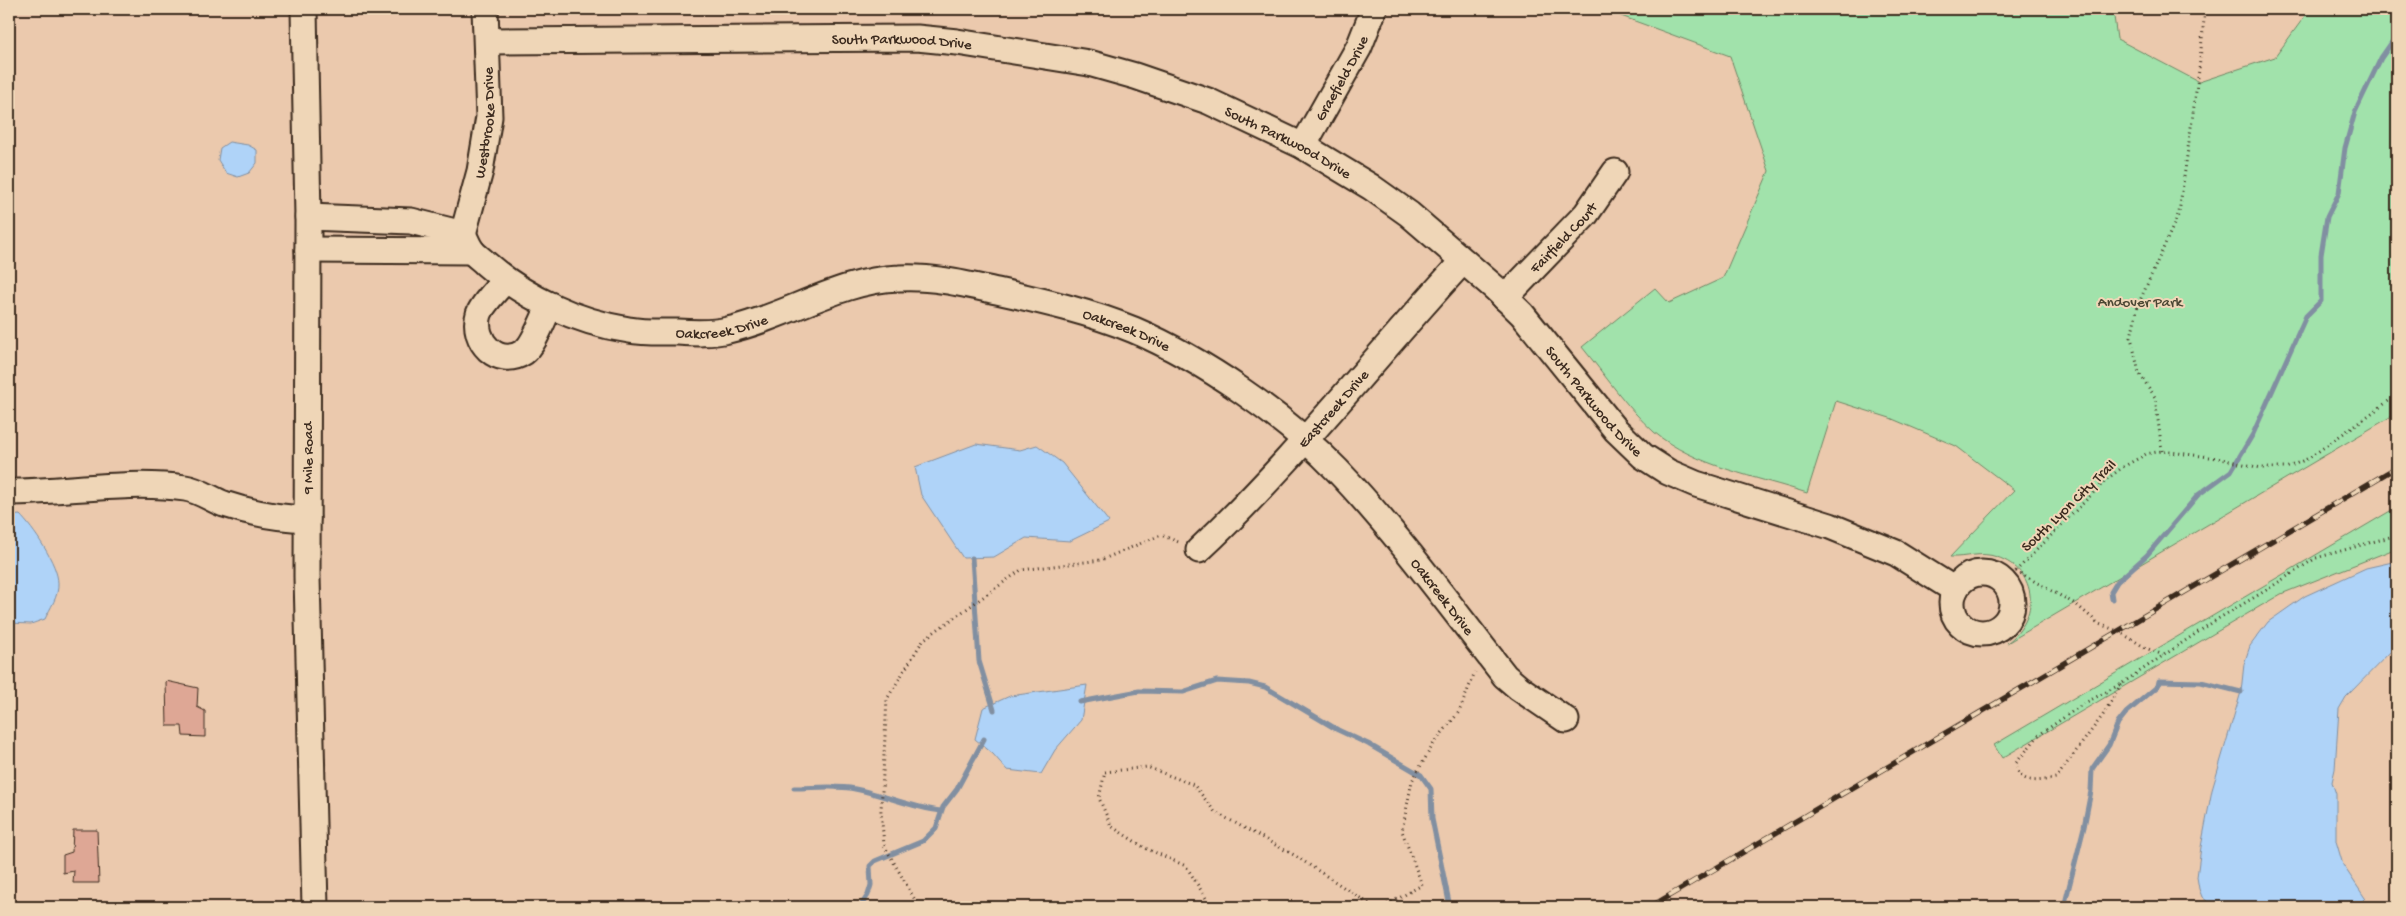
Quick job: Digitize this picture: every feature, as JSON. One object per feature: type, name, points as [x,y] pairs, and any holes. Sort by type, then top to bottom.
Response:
[{"type":"street","name":"9 Mile Road","points":[[304,9],[308,217],[307,519],[315,907]]},
{"type":"street","name":"Westbrooke Drive","points":[[467,243],[489,117],[485,9]]},
{"type":"street","name":"Graefield Drive","points":[[1303,146],[1359,47],[1374,9]]},
{"type":"street","name":"South Parkwood Drive","points":[[486,41],[917,38],[957,42],[1089,63],[1135,76],[1208,101],[1303,146],[1363,182],[1409,214],[1522,314],[1616,430],[1643,456],[1668,472],[1696,484],[1830,526],[1896,553],[1955,590]]},
{"type":"street","name":"Fairfield Court","points":[[1505,298],[1586,214],[1615,172]]},
{"type":"street","name":"Oakcreek Drive","points":[[308,217],[411,221],[467,243],[505,280],[563,312],[631,331],[726,331],[789,311],[838,291],[876,280],[898,278],[931,278],[1041,300],[1134,330],[1182,354],[1208,370],[1277,416],[1305,440],[1336,469],[1369,506],[1505,676],[1519,688],[1566,720]]},
{"type":"street","points":[[308,250],[467,243]]},
{"type":"street","name":"Eastcreek Drive","points":[[1199,550],[1233,518],[1305,440],[1408,320],[1463,261]]},
{"type":"street","points":[[505,280],[480,313],[477,328],[481,342],[489,352],[508,358],[525,352],[550,305]]},
{"type":"street","points":[[9,492],[37,492],[128,484],[160,485],[188,489],[224,504],[278,518],[307,519]]},
{"type":"street","points":[[1978,573],[2011,577],[2011,611],[2006,620],[1991,632],[1972,631],[1956,618],[1952,599],[1955,590],[1961,582],[1978,573]]},
{"type":"path","points":[[2162,451],[2154,397],[2139,374],[2131,337],[2138,305],[2179,213],[2199,70],[2205,9]]},
{"type":"path","name":"South Lyon City Trail","points":[[2011,577],[2061,523],[2107,479],[2123,466],[2146,454],[2162,451],[2217,458],[2261,468],[2286,468],[2309,458],[2397,395]]},
{"type":"path","points":[[919,907],[884,844],[881,811],[887,699],[924,640],[1021,570],[1101,560],[1161,535],[1199,550]]},
{"type":"path","points":[[2121,684],[2103,714],[2056,778],[2034,782],[2023,778],[2017,769],[2016,762],[2039,735],[2083,704],[2121,684],[2216,620],[2316,558],[2397,536]]},
{"type":"path","points":[[2011,577],[2077,606],[2099,624],[2118,631],[2146,648],[2164,655]]},
{"type":"path","points":[[1383,907],[1422,885],[1402,831],[1412,781],[1434,743],[1459,712],[1475,672]]},
{"type":"path","points":[[1204,907],[1207,900],[1186,866],[1145,848],[1111,826],[1099,798],[1104,772],[1147,767],[1194,785],[1215,812],[1294,855],[1374,907]]},
{"type":"green space","name":"Andover Park","points":[[1602,9],[2113,9],[2117,39],[2199,82],[2275,57],[2310,9],[2397,9],[2397,413],[2007,643],[2018,633],[2025,621],[2029,608],[2030,596],[2027,584],[2021,573],[2011,564],[1991,555],[1950,557],[2014,490],[1956,446],[1890,418],[1836,401],[1807,493],[1707,462],[1670,444],[1644,423],[1582,347],[1655,288],[1669,303],[1723,278],[1769,171],[1730,56]]},
{"type":"green space","points":[[2397,507],[2397,548],[2281,594],[2002,758],[1994,745]]},
{"type":"water","points":[[229,142],[248,145],[257,150],[257,163],[249,173],[238,177],[226,173],[218,160],[220,148]]},
{"type":"water","points":[[976,444],[1020,450],[1037,445],[1062,463],[1109,522],[1070,541],[1026,538],[994,557],[963,558],[921,495],[915,467]]},
{"type":"water","points":[[20,515],[38,537],[54,566],[58,583],[56,597],[45,619],[31,624],[9,623],[9,516]]},
{"type":"water","points":[[2397,561],[2397,645],[2346,697],[2339,709],[2335,769],[2332,782],[2336,794],[2336,841],[2343,865],[2365,898],[2356,907],[2213,906],[2202,897],[2199,889],[2197,877],[2201,847],[2212,790],[2241,692],[2244,664],[2250,646],[2268,622],[2305,596],[2366,568]]},
{"type":"water","points":[[1087,685],[1081,720],[1055,750],[1041,774],[1007,770],[993,754],[975,739],[983,708],[1010,696]]},
{"type":"building","points":[[166,681],[198,688],[197,707],[205,711],[205,737],[183,736],[182,726],[167,726]]},
{"type":"building","points":[[73,830],[97,830],[99,883],[73,883],[74,871],[63,873],[63,855],[72,852]]},
{"type":"waterway","points":[[2112,599],[2111,592],[2117,582],[2147,555],[2198,495],[2231,471],[2253,434],[2306,316],[2321,301],[2321,255],[2327,217],[2339,193],[2345,148],[2355,112],[2381,58],[2397,35]]},
{"type":"waterway","points":[[972,558],[979,661],[994,710]]},
{"type":"waterway","points":[[1080,702],[1139,691],[1183,692],[1217,681],[1249,683],[1265,687],[1338,730],[1368,744],[1421,775],[1431,789],[1432,819],[1450,907]]},
{"type":"waterway","points":[[2064,907],[2084,827],[2091,791],[2092,769],[2109,745],[2118,723],[2126,713],[2158,686],[2159,681],[2201,682],[2241,692]]},
{"type":"waterway","points":[[860,907],[868,895],[871,885],[870,866],[875,861],[923,841],[936,828],[943,807],[957,789],[984,739]]},
{"type":"waterway","points":[[794,788],[848,788],[941,811]]},
{"type":"railway","points":[[1650,907],[2397,467]]}]
